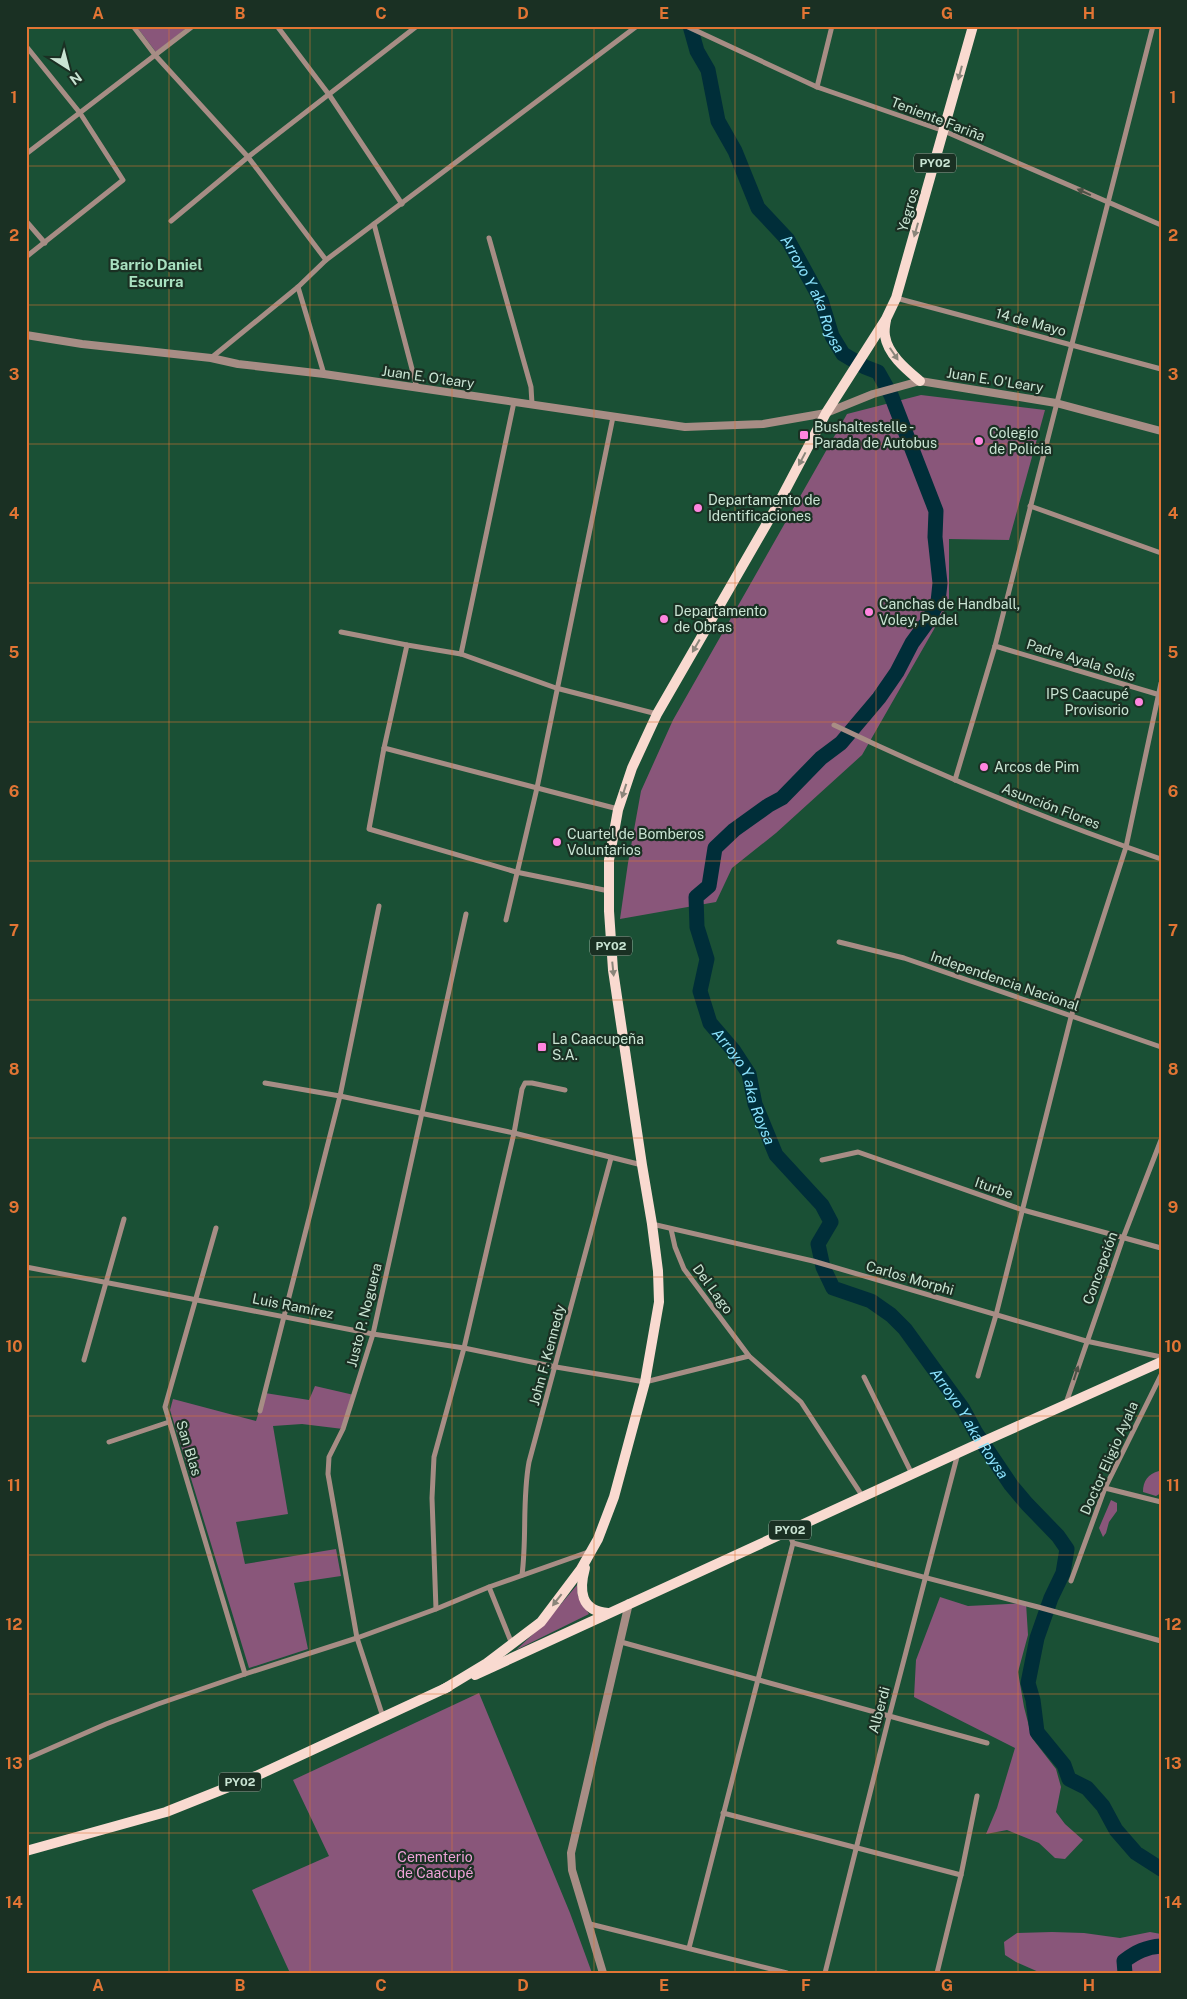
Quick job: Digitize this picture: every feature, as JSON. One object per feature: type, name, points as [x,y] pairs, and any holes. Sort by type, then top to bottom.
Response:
[{"type":"main road","name":"Yegros","points":[[826,413],[886,319],[896,298],[973,26]]},
{"type":"main road","points":[[886,319],[885,335],[887,343],[902,366],[920,381]]},
{"type":"main road","name":"PY02","points":[[444,1689],[512,1645],[540,1622],[586,1561],[614,1497],[645,1382],[659,1302],[652,1224],[613,970],[609,860],[618,810],[632,768],[657,714],[776,506],[826,413]]},
{"type":"main road","name":"PY02","points":[[26,1851],[166,1812],[256,1776],[506,1662],[608,1613],[1161,1362]]},
{"type":"main road","points":[[586,1561],[581,1587],[582,1594],[589,1606],[595,1610],[608,1613]]},
{"type":"street","points":[[133,26],[155,55],[248,157],[326,260]]},
{"type":"street","points":[[26,154],[193,26]]},
{"type":"street","points":[[277,26],[330,96],[402,204]]},
{"type":"street","points":[[170,220],[417,26]]},
{"type":"street","name":"Teniente Fariña","points":[[686,26],[818,87],[944,131],[1161,225]]},
{"type":"street","points":[[818,87],[832,26]]},
{"type":"street","points":[[955,780],[995,646],[1153,26]]},
{"type":"street","points":[[211,358],[298,287],[326,260],[633,27]]},
{"type":"street","points":[[26,46],[80,112],[123,180],[26,257]]},
{"type":"street","points":[[26,222],[45,242]]},
{"type":"street","points":[[374,224],[417,388]]},
{"type":"street","points":[[489,238],[531,388],[532,404]]},
{"type":"street","points":[[298,287],[324,374]]},
{"type":"street","name":"14 de Mayo","points":[[896,298],[1161,369]]},
{"type":"street","name":"Juan E. O´leary","points":[[26,334],[82,344],[211,358],[238,364],[324,374],[685,427],[763,424],[826,413]]},
{"type":"street","name":"Juan E. O'Leary","points":[[826,413],[873,394],[920,381],[1056,403],[1161,430]]},
{"type":"street","points":[[462,654],[514,402]]},
{"type":"street","points":[[506,920],[536,788],[613,417]]},
{"type":"street","points":[[1030,506],[1161,553]]},
{"type":"street","points":[[340,632],[462,654],[556,688],[657,714]]},
{"type":"street","points":[[407,645],[384,748],[369,829],[516,872],[609,891]]},
{"type":"street","name":"Padre Ayala Solís","points":[[995,646],[1159,694]]},
{"type":"street","points":[[978,1376],[996,1315],[1071,1017],[1126,847],[1161,684]]},
{"type":"street","name":"Asunción Flores","points":[[834,725],[878,747],[955,780],[1161,859]]},
{"type":"street","points":[[384,748],[618,810]]},
{"type":"street","points":[[260,1411],[340,1096],[379,906]]},
{"type":"street","name":"Justo P. Noguera","points":[[383,1717],[357,1638],[328,1474],[328,1457],[343,1429],[374,1334],[466,914]]},
{"type":"street","name":"Independencia Nacional","points":[[839,942],[904,958],[1161,1047]]},
{"type":"street","points":[[265,1083],[340,1096],[514,1133],[642,1165]]},
{"type":"street","points":[[436,1608],[432,1498],[434,1457],[464,1348],[514,1133],[522,1088],[525,1083],[532,1083],[566,1090]]},
{"type":"street","name":"Concepción","points":[[1065,1405],[1123,1238],[1161,1140]]},
{"type":"street","name":"Iturbe","points":[[822,1160],[858,1152],[1023,1210],[1161,1248]]},
{"type":"street","name":"John F. Kennedy","points":[[522,1575],[524,1560],[525,1481],[611,1158]]},
{"type":"street","points":[[84,1360],[124,1219]]},
{"type":"street","name":"Carlos Morphi","points":[[652,1224],[814,1261],[1086,1341],[1161,1357]]},
{"type":"street","name":"San Blas","points":[[216,1228],[165,1407],[244,1674]]},
{"type":"street","name":"Del Lago","points":[[671,1229],[675,1247],[684,1269],[749,1356],[801,1402],[863,1497]]},
{"type":"street","name":"Luis Ramírez","points":[[26,1267],[196,1298],[374,1334],[464,1348],[645,1382]]},
{"type":"street","points":[[645,1382],[749,1356]]},
{"type":"street","name":"Doctor Eligio Ayala","points":[[1071,1581],[1105,1488],[1161,1375]]},
{"type":"street","points":[[864,1377],[912,1474]]},
{"type":"street","points":[[108,1442],[169,1422]]},
{"type":"street","name":"Alberdi","points":[[825,1973],[958,1453]]},
{"type":"street","points":[[1105,1488],[1161,1502]]},
{"type":"street","points":[[689,1948],[793,1543],[788,1532]]},
{"type":"street","points":[[793,1543],[1058,1612],[1161,1641]]},
{"type":"street","points":[[26,1759],[106,1724],[244,1674],[357,1638],[489,1586],[592,1550]]},
{"type":"street","points":[[489,1586],[512,1645]]},
{"type":"street","points":[[603,1973],[590,1924],[572,1870],[571,1853],[630,1603]]},
{"type":"street","points":[[621,1642],[987,1743]]},
{"type":"street","points":[[937,1973],[961,1875],[977,1796]]},
{"type":"street","points":[[723,1813],[961,1875]]},
{"type":"street","points":[[590,1924],[786,1973]]},
{"type":"green space","points":[[136,26],[189,26],[156,52]]},
{"type":"green space","points":[[921,395],[1045,410],[1009,540],[949,539],[949,603],[862,755],[776,833],[732,868],[716,902],[620,919],[641,791],[673,720],[847,414]]},
{"type":"green space","points":[[315,1386],[354,1395],[343,1429],[302,1424],[273,1426],[288,1514],[236,1522],[245,1564],[336,1549],[341,1576],[294,1583],[308,1649],[249,1668],[170,1410],[173,1399],[256,1421],[265,1393],[309,1400]]},
{"type":"green space","points":[[1161,1464],[1161,1493],[1156,1496],[1143,1492],[1147,1478],[1159,1471]]},
{"type":"green space","points":[[1111,1500],[1117,1503],[1117,1511],[1109,1522],[1103,1537],[1099,1528]]},
{"type":"green space","points":[[577,1585],[578,1596],[589,1614],[516,1650],[545,1623]]},
{"type":"green space","points":[[940,1597],[968,1606],[1026,1603],[1028,1635],[1018,1672],[1024,1707],[1032,1738],[1056,1769],[1061,1787],[1056,1812],[1065,1824],[1083,1840],[1065,1859],[1055,1858],[1039,1843],[1007,1830],[986,1834],[997,1808],[1015,1748],[914,1697],[916,1660]]},
{"type":"green space","name":"Cementerio de Caacupé","points":[[479,1693],[570,1913],[592,1973],[290,1973],[252,1890],[329,1856],[293,1780]]},
{"type":"green space","points":[[1150,1932],[1161,1934],[1161,1972],[1041,1973],[1005,1955],[1004,1942],[1017,1933],[1084,1933],[1120,1938]]},
{"type":"waterway","name":"Arroyo Y aka Roysa","points":[[690,26],[697,51],[708,70],[718,121],[735,151],[758,208],[788,240],[821,300],[832,336],[843,354],[878,372],[891,395],[936,511],[935,537],[940,583],[938,602],[928,621],[912,643],[897,672],[879,698],[841,743],[821,758],[782,798],[734,830],[715,848],[709,886],[696,897],[697,927],[707,959],[700,991],[710,1023],[734,1051],[749,1074],[755,1104],[776,1155],[822,1205],[831,1222],[818,1244],[823,1267],[833,1288],[871,1301],[891,1315],[905,1329],[963,1409],[976,1433],[1011,1485],[1058,1536],[1067,1549],[1063,1573],[1051,1598],[1037,1638],[1028,1683],[1033,1700],[1037,1732],[1064,1765],[1069,1779],[1087,1788],[1103,1806],[1116,1830],[1136,1853],[1161,1869]]},
{"type":"waterway","name":"Arroyo Y aka Roysa","points":[[1125,1973],[1124,1961],[1141,1950],[1161,1946]]},
{"type":"place","name":"Bushaltestelle - Parada de Autobus","points":[[804,435]]},
{"type":"place","name":"Colegio de Policia","points":[[979,441]]},
{"type":"place","name":"Departamento de Identificaciones","points":[[698,508]]},
{"type":"place","name":"Canchas de Handball, Voley, Padel","points":[[869,612]]},
{"type":"place","name":"Departamento de Obras","points":[[664,619]]},
{"type":"place","name":"IPS Caacupé Provisorio","points":[[1139,702]]},
{"type":"place","name":"Arcos de Pim","points":[[984,767]]},
{"type":"place","name":"Cuartel de Bomberos Voluntarios","points":[[557,842]]},
{"type":"place","name":"La Caacupeña S.A.","points":[[542,1047]]},
{"type":"district","name":"Barrio Daniel Escurra","points":[[156,272]]}]
